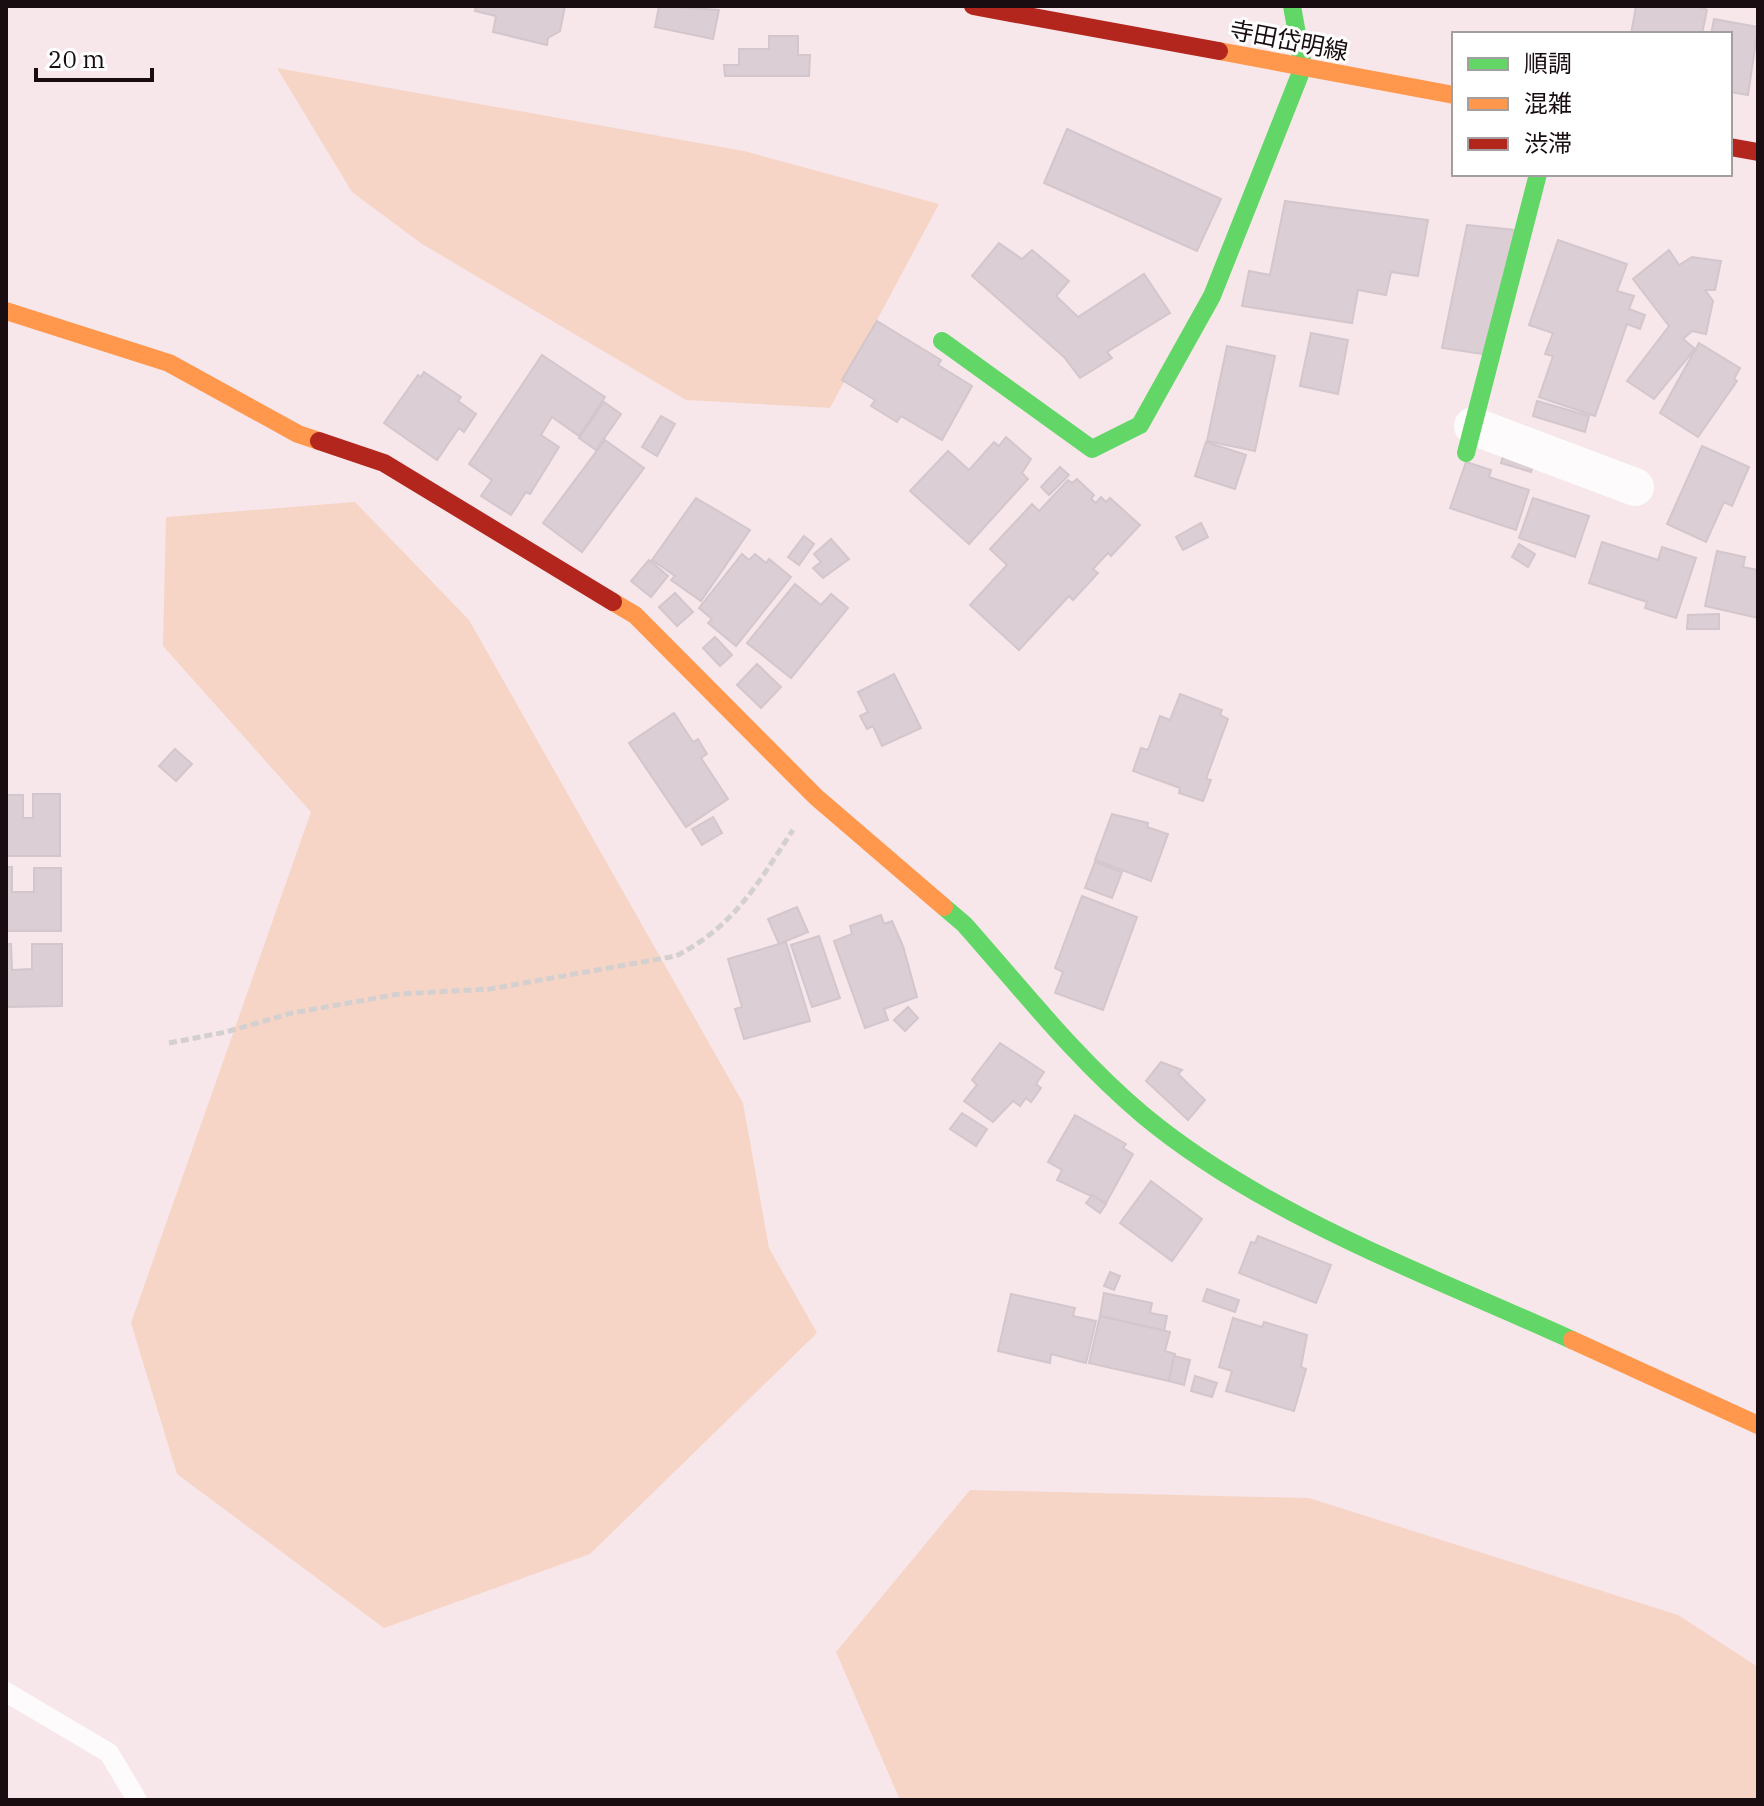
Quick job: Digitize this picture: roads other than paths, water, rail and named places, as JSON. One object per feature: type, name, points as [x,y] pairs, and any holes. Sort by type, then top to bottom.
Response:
[{"type":"street","name":"寺田岱明線","points":[[973,6],[1452,95]]},
{"type":"street","points":[[942,341],[1092,449],[1140,425],[1212,296],[1303,67],[1292,6]]},
{"type":"street","points":[[1732,147],[1758,152]]},
{"type":"street","points":[[1537,176],[1470,439],[1635,487]]},
{"type":"street","points":[[6,311],[169,363],[298,434],[384,463],[635,615],[816,797],[964,924],[1078,1052],[1143,1115],[1264,1199],[1758,1425]]},
{"type":"lane","points":[[6,1692],[109,1753],[137,1800]]}]
